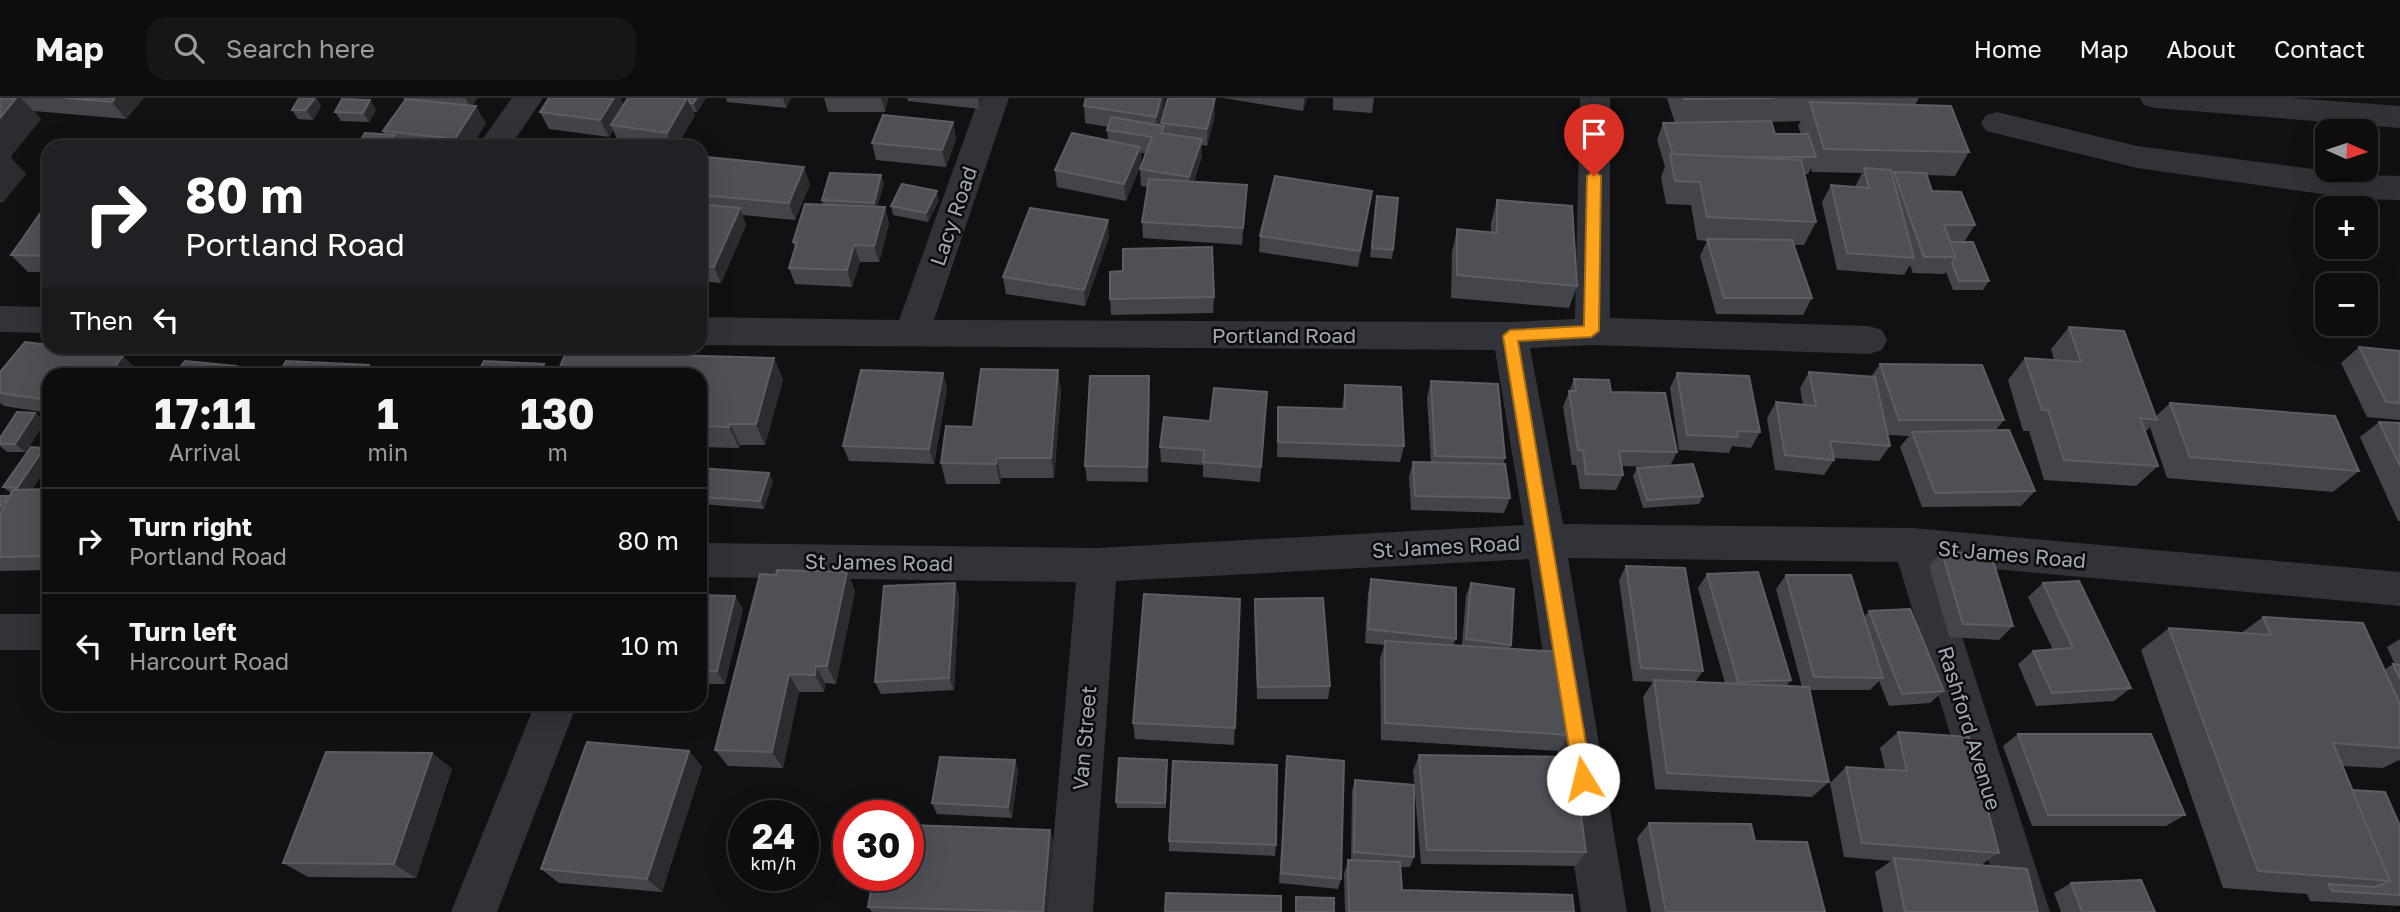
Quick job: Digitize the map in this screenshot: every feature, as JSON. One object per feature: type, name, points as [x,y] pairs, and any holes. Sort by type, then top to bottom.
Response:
[{"type":"street","points":[[498,140],[528,98]]},
{"type":"street","name":"Lacy Road","points":[[912,334],[994,98]]},
{"type":"street","points":[[1591,331],[1595,98]]},
{"type":"street","points":[[2155,98],[2400,117]]},
{"type":"street","points":[[1997,123],[2137,157],[2358,187],[2400,187]]},
{"type":"street","points":[[0,319],[42,320]]},
{"type":"street","name":"Portland Road","points":[[707,331],[1510,336],[1591,331],[1869,340]]},
{"type":"street","points":[[1510,336],[1546,541],[1604,912]]},
{"type":"street","name":"St James Road","points":[[707,560],[1097,565],[1546,541],[1913,545],[2400,589]]},
{"type":"street","name":"Rashford Avenue","points":[[1913,545],[2027,912]]},
{"type":"street","name":"Van Street","points":[[1070,912],[1097,565]]},
{"type":"street","points":[[0,632],[42,632]]},
{"type":"street","points":[[474,912],[553,711]]},
{"type":"building","points":[[0,98],[16,98],[0,118]]},
{"type":"building","points":[[65,98],[115,98],[112,102]]},
{"type":"building","points":[[299,98],[315,98],[306,110],[292,110]]},
{"type":"building","points":[[549,98],[614,98],[600,120],[540,112]]},
{"type":"building","points":[[628,98],[687,98],[667,133],[611,125]]},
{"type":"building","points":[[1086,98],[1161,98],[1156,117],[1084,106]]},
{"type":"building","points":[[1168,98],[1215,98],[1207,129],[1161,123]]},
{"type":"building","points":[[1684,98],[1774,98],[1684,99]]},
{"type":"building","points":[[342,99],[370,100],[363,113],[335,112]]},
{"type":"building","points":[[406,99],[476,106],[455,139],[383,131]]},
{"type":"building","points":[[1810,102],[1951,106],[1969,152],[1824,149]]},
{"type":"building","points":[[883,115],[953,122],[942,150],[872,143]]},
{"type":"building","points":[[1111,117],[1164,126],[1161,133],[1202,139],[1189,177],[1140,169],[1152,137],[1107,130]]},
{"type":"building","points":[[1771,121],[1775,134],[1808,134],[1816,157],[1673,154],[1663,123]]},
{"type":"building","points":[[365,133],[395,135],[392,140],[360,140]]},
{"type":"building","points":[[1072,133],[1140,147],[1124,184],[1055,170]]},
{"type":"building","points":[[1670,154],[1801,160],[1816,222],[1707,217],[1700,182],[1675,181]]},
{"type":"building","points":[[707,157],[804,167],[789,203],[707,196]]},
{"type":"building","points":[[1864,168],[1891,170],[1914,258],[1847,253],[1831,185],[1869,188]]},
{"type":"building","points":[[1894,172],[1926,173],[1932,191],[1961,192],[1975,225],[1944,225],[1956,257],[1924,257]]},
{"type":"building","points":[[830,173],[881,175],[874,203],[822,200]]},
{"type":"building","points":[[1275,176],[1372,191],[1360,251],[1260,236]]},
{"type":"building","points":[[1149,179],[1247,185],[1243,228],[1142,222]]},
{"type":"building","points":[[902,184],[937,191],[926,213],[891,206]]},
{"type":"building","points":[[1377,196],[1398,198],[1393,250],[1372,248]]},
{"type":"building","points":[[1497,200],[1572,206],[1577,286],[1457,275],[1457,229],[1497,233]]},
{"type":"building","points":[[805,204],[885,207],[874,246],[854,245],[847,270],[789,268],[797,242],[793,242]]},
{"type":"building","points":[[707,205],[740,208],[714,267],[707,266]]},
{"type":"building","points":[[1030,208],[1108,220],[1084,290],[1003,277]]},
{"type":"building","points":[[42,211],[42,256],[11,255]]},
{"type":"building","points":[[1707,239],[1792,240],[1812,298],[1724,298]]},
{"type":"building","points":[[1950,242],[1973,242],[1989,281],[1959,281],[1952,263],[1956,257]]},
{"type":"building","points":[[1212,247],[1214,297],[1110,299],[1110,272],[1123,271],[1123,249]]},
{"type":"building","points":[[2069,327],[2124,331],[2157,420],[2140,418],[2158,466],[2064,460],[2048,410],[2042,410],[2025,358],[2081,362]]},
{"type":"building","points":[[25,342],[42,344],[42,354],[123,356],[114,368],[42,368],[42,399],[0,393],[0,372]]},
{"type":"building","points":[[2359,347],[2400,351],[2400,403],[2386,402]]},
{"type":"building","points":[[565,354],[774,358],[756,424],[730,424],[729,427],[707,426],[707,368],[559,368]]},
{"type":"building","points":[[185,361],[237,366],[236,368],[180,368]]},
{"type":"building","points":[[286,361],[369,365],[367,368],[282,368]]},
{"type":"building","points":[[484,361],[544,364],[542,368],[480,368]]},
{"type":"building","points":[[1880,364],[1982,365],[2004,420],[1899,420]]},
{"type":"building","points":[[981,369],[1058,370],[1051,458],[997,458],[996,464],[941,463],[946,426],[973,427]]},
{"type":"building","points":[[861,370],[943,373],[929,449],[843,446]]},
{"type":"building","points":[[1809,372],[1875,377],[1890,446],[1830,441],[1834,460],[1785,455],[1776,402],[1816,406]]},
{"type":"building","points":[[1677,373],[1749,376],[1760,432],[1737,431],[1738,437],[1687,435]]},
{"type":"building","points":[[1090,376],[1149,376],[1147,467],[1085,466]]},
{"type":"building","points":[[1574,379],[1609,380],[1611,392],[1665,393],[1677,452],[1619,451],[1623,475],[1586,474],[1583,450],[1578,450],[1569,391],[1576,391]]},
{"type":"building","points":[[1431,381],[1498,384],[1505,458],[1435,456]]},
{"type":"building","points":[[1345,385],[1401,387],[1404,446],[1278,442],[1278,407],[1345,409]]},
{"type":"building","points":[[1214,388],[1267,392],[1261,467],[1203,462],[1204,450],[1160,447],[1164,417],[1210,421]]},
{"type":"building","points":[[2170,403],[2335,416],[2359,471],[2190,457]]},
{"type":"building","points":[[17,412],[35,413],[15,444],[0,444],[0,438]]},
{"type":"building","points":[[2379,422],[2400,423],[2400,466]]},
{"type":"building","points":[[2009,430],[2035,491],[1935,493],[1912,432]]},
{"type":"building","points":[[31,447],[42,448],[17,488],[3,487]]},
{"type":"building","points":[[1413,462],[1505,464],[1510,498],[1415,496]]},
{"type":"building","points":[[1693,464],[1703,496],[1647,500],[1637,468]]},
{"type":"building","points":[[707,469],[769,473],[760,501],[707,497]]},
{"type":"building","points":[[42,489],[42,556],[0,557],[0,514],[13,490]]},
{"type":"building","points":[[0,496],[8,496],[0,508]]},
{"type":"building","points":[[1942,552],[1991,554],[2013,626],[1963,624]]},
{"type":"building","points":[[1626,566],[1685,568],[1703,671],[1641,668]]},
{"type":"building","points":[[777,570],[847,572],[827,666],[816,666],[815,675],[789,674],[772,752],[715,750],[760,574],[776,575]]},
{"type":"building","points":[[1758,572],[1791,680],[1738,682],[1707,574]]},
{"type":"building","points":[[1786,575],[1851,575],[1883,678],[1814,677]]},
{"type":"building","points":[[1371,579],[1456,588],[1456,639],[1368,629]]},
{"type":"building","points":[[2079,581],[2131,688],[2052,693],[2033,651],[2073,648],[2043,583]]},
{"type":"building","points":[[955,583],[949,678],[875,682],[884,586]]},
{"type":"building","points":[[1471,583],[1514,589],[1511,645],[1466,639]]},
{"type":"building","points":[[1144,594],[1240,599],[1235,728],[1133,723]]},
{"type":"building","points":[[707,595],[735,596],[717,671],[707,671]]},
{"type":"building","points":[[1323,598],[1330,686],[1258,687],[1255,599]]},
{"type":"building","points":[[1910,609],[1944,691],[1902,694],[1869,611]]},
{"type":"building","points":[[2263,617],[2363,623],[2400,704],[2400,748],[2333,743],[2390,881],[2258,871],[2169,628],[2271,635]]},
{"type":"building","points":[[1385,641],[1562,652],[1569,735],[1385,723]]},
{"type":"building","points":[[2393,664],[2400,665],[2400,679]]},
{"type":"building","points":[[1654,680],[1809,687],[1829,782],[1667,773]]},
{"type":"building","points":[[1898,732],[1969,737],[1999,853],[1862,843],[1846,767],[1907,771]]},
{"type":"building","points":[[2018,734],[2151,734],[2185,815],[2048,815]]},
{"type":"building","points":[[587,742],[689,751],[647,879],[541,869]]},
{"type":"building","points":[[326,752],[432,753],[394,864],[283,863]]},
{"type":"building","points":[[1419,755],[1573,757],[1586,852],[1427,850]]},
{"type":"building","points":[[1287,756],[1344,761],[1341,879],[1281,873]]},
{"type":"building","points":[[940,757],[1015,760],[1008,807],[932,803]]},
{"type":"building","points":[[1119,758],[1167,760],[1165,803],[1116,802]]},
{"type":"building","points":[[1173,761],[1277,765],[1276,845],[1169,841]]},
{"type":"building","points":[[1355,780],[1414,785],[1414,857],[1354,852]]},
{"type":"building","points":[[2352,790],[2385,792],[2400,826],[2400,895],[2332,891],[2329,884],[2375,887],[2390,881]]},
{"type":"building","points":[[1649,823],[1751,824],[1755,841],[1807,842],[1825,912],[1666,912]]},
{"type":"building","points":[[924,826],[1050,830],[1043,912],[868,907],[871,891],[924,891]]},
{"type":"building","points":[[1894,858],[2027,869],[2038,912],[1905,912]]},
{"type":"building","points":[[1348,860],[1400,862],[1402,890],[1572,895],[1574,912],[1349,912]]},
{"type":"building","points":[[2141,880],[2155,912],[2082,912],[2071,883]]},
{"type":"building","points":[[1166,893],[1281,896],[1281,912],[1165,912]]},
{"type":"building","points":[[1296,897],[1334,898],[1334,912],[1296,912]]},
{"type":"route","points":[[1583,779],[1546,541],[1510,336],[1591,331],[1594,176]]}]
